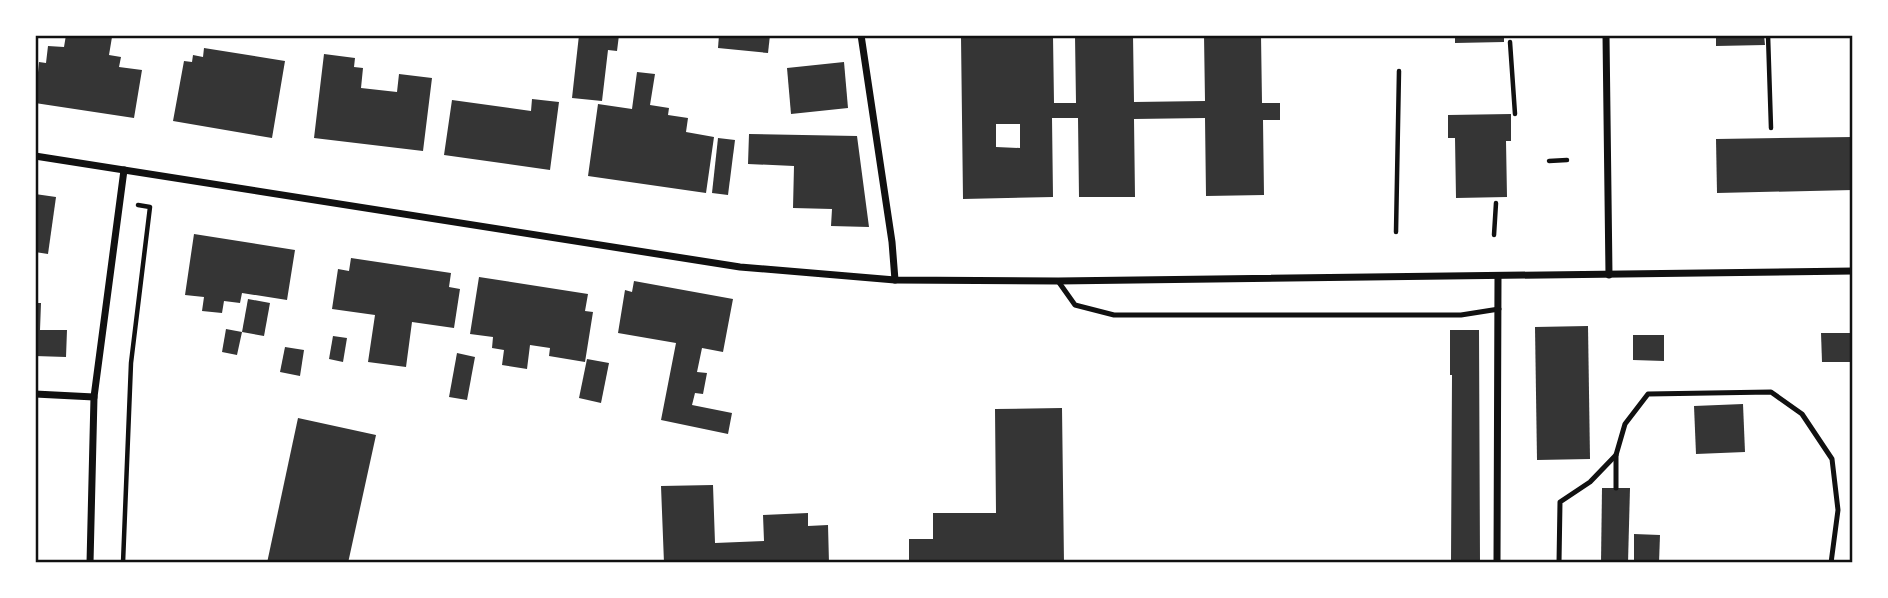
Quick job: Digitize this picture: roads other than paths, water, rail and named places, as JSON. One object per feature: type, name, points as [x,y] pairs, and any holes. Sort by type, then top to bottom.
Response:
[{"type":"street","points":[[861,35],[892,242],[895,280]]},
{"type":"street","points":[[1605,35],[1609,275]]},
{"type":"street","points":[[35,156],[740,267],[895,280],[1058,281],[1853,271]]},
{"type":"street","points":[[90,563],[94,397],[124,170]]},
{"type":"street","points":[[1497,563],[1498,276]]},
{"type":"street","points":[[35,394],[94,397]]},
{"type":"lane","points":[[1058,281],[1075,305],[1114,315],[1461,315],[1499,309]]},
{"type":"lane","points":[[1616,488],[1616,455],[1625,424],[1648,394],[1770,392],[1802,414],[1832,459],[1838,510],[1831,563]]},
{"type":"lane","points":[[1559,563],[1560,502],[1590,482],[1616,455]]}]
